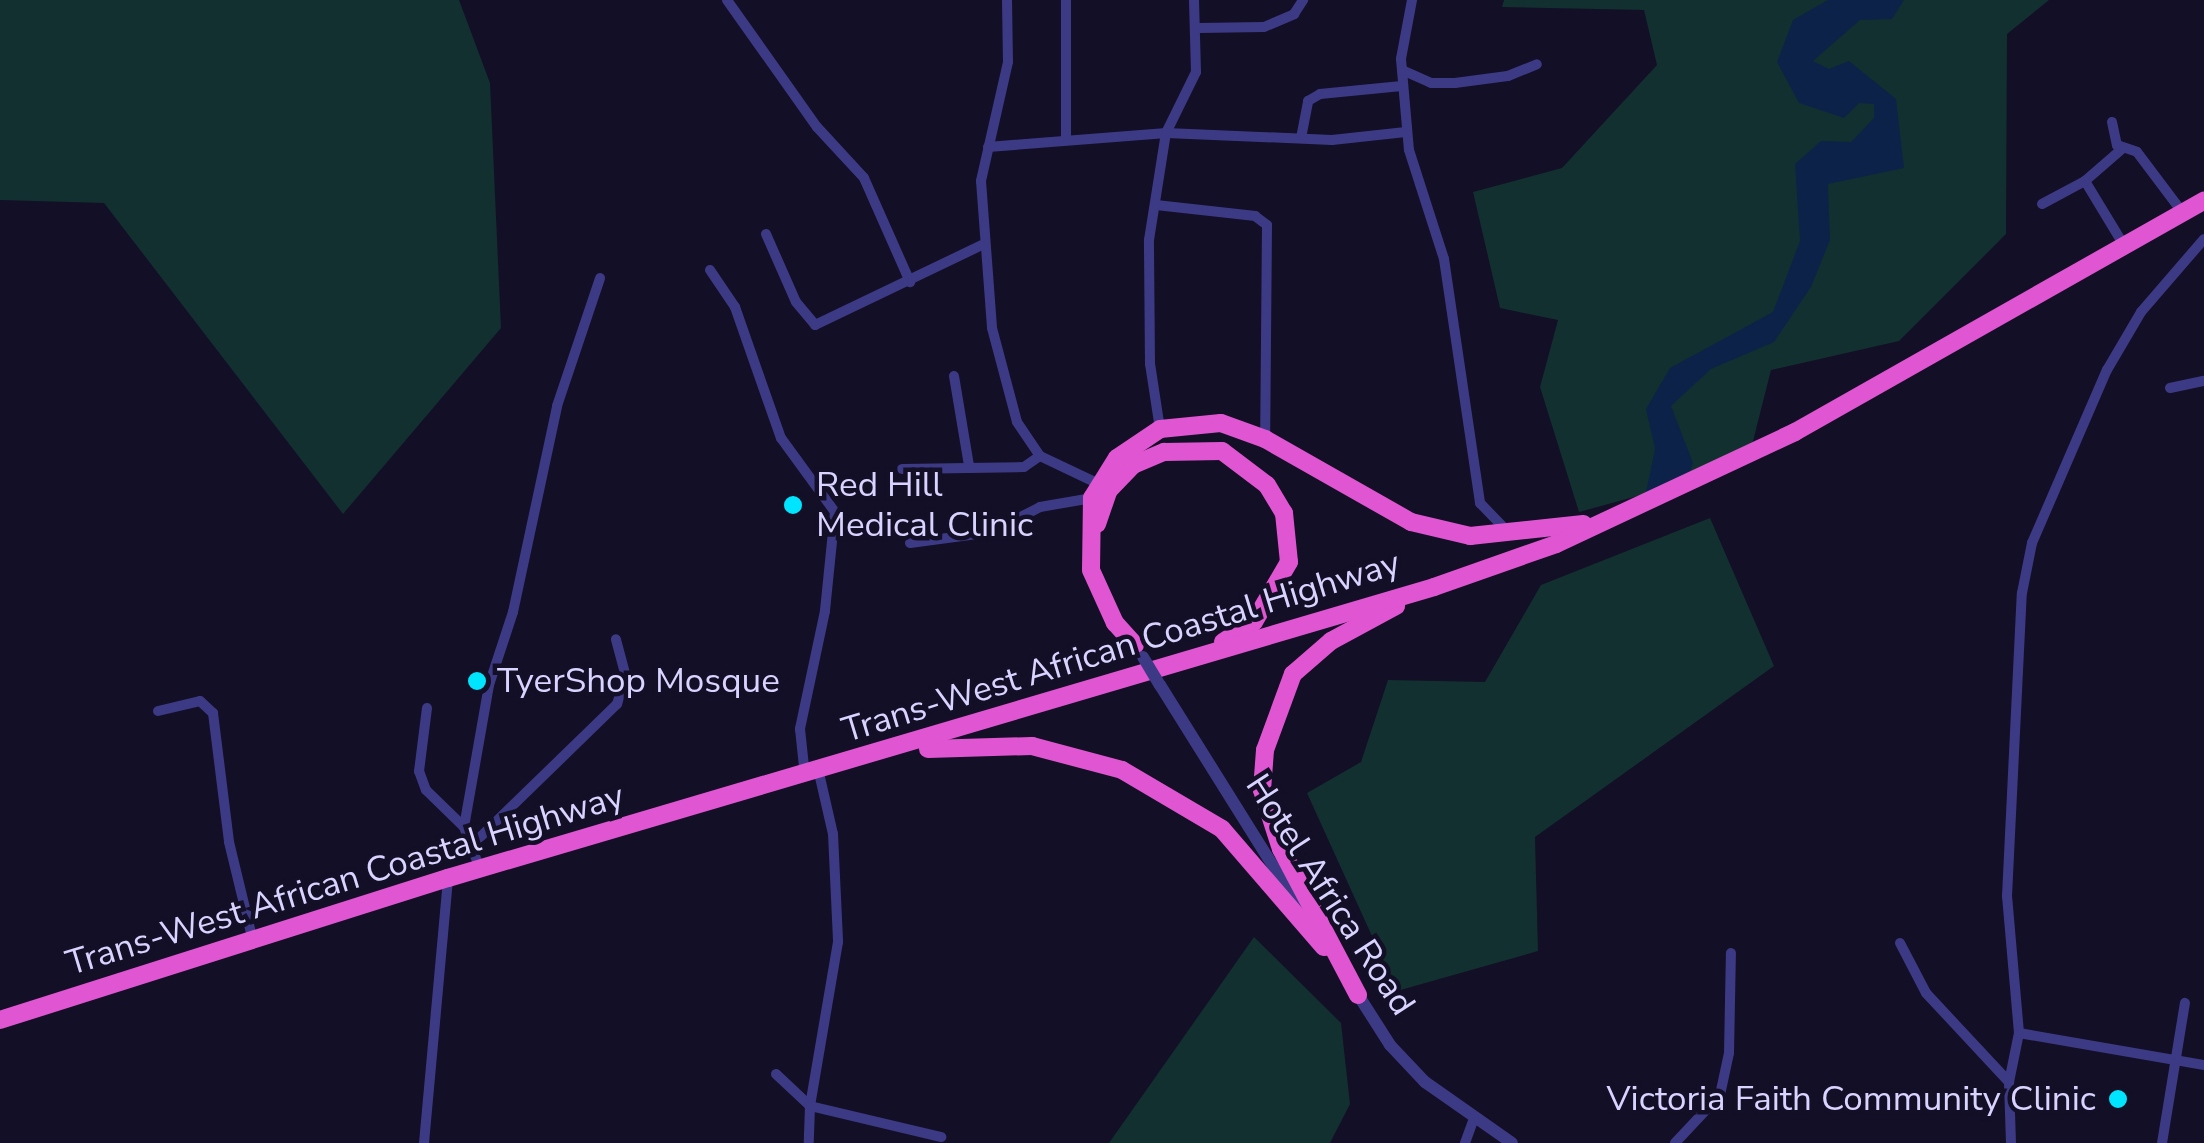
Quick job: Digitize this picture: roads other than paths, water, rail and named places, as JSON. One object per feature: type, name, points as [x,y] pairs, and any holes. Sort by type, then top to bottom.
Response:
[{"type":"highway","name":"Trans-West African Coastal Highway","points":[[0,1020],[448,878],[819,773],[1434,587],[1618,516],[1795,432],[2204,201]]},
{"type":"highway","points":[[1139,651],[1115,623],[1091,570],[1095,491],[1117,458],[1160,429],[1221,423],[1265,439],[1411,522],[1470,536],[1512,536],[1618,516]]},
{"type":"highway","points":[[1139,651],[1098,565],[1099,513],[1109,490],[1133,465],[1164,452],[1222,451],[1267,485],[1284,513],[1288,562],[1254,622],[1178,665]]},
{"type":"highway","points":[[1358,996],[1281,849],[1262,790],[1265,750],[1293,674],[1331,640],[1434,587]]},
{"type":"highway","points":[[819,773],[980,744],[1032,746],[1122,770],[1230,836],[1324,947]]},
{"type":"street","points":[[727,0],[807,114],[864,178],[910,282]]},
{"type":"street","points":[[1007,0],[1008,62],[988,147],[982,245],[1017,422],[1040,456],[1095,491]]},
{"type":"street","points":[[1066,0],[1066,137]]},
{"type":"street","points":[[1160,429],[1146,285],[1166,132],[1196,72],[1198,28],[1194,0]]},
{"type":"street","points":[[1198,28],[1264,27],[1294,14],[1303,0]]},
{"type":"street","points":[[1412,0],[1402,70],[1406,132],[1444,259],[1480,503],[1512,536]]},
{"type":"street","points":[[1402,70],[1431,84],[1455,83],[1508,76],[1537,64]]},
{"type":"street","points":[[1300,138],[1308,101],[1320,94],[1402,86]]},
{"type":"street","points":[[2112,122],[2123,148]]},
{"type":"street","points":[[988,147],[1066,137],[1166,132],[1300,138],[1406,132]]},
{"type":"street","points":[[2042,204],[2085,181],[2123,148]]},
{"type":"street","points":[[2123,148],[2137,152],[2184,213]]},
{"type":"street","points":[[2085,181],[2124,247]]},
{"type":"street","points":[[1156,205],[1255,216],[1268,225],[1265,439]]},
{"type":"street","points":[[766,234],[796,302],[815,326],[982,245]]},
{"type":"street","points":[[2011,1143],[2009,1082],[2019,1033],[2008,896],[2022,593],[2032,543],[2107,370],[2141,312],[2204,239]]},
{"type":"street","points":[[710,270],[734,307],[781,438],[835,512],[825,611],[800,729],[819,773],[833,834],[838,942],[810,1106],[809,1143]]},
{"type":"street","points":[[464,827],[490,685],[513,612],[557,406],[600,278]]},
{"type":"street","points":[[954,376],[969,466]]},
{"type":"street","points":[[2170,388],[2204,381]]},
{"type":"street","points":[[902,468],[1024,467],[1040,456]]},
{"type":"street","points":[[910,543],[957,532],[992,532],[1040,507],[1095,491]]},
{"type":"street","points":[[472,846],[617,704],[626,677],[616,639]]},
{"type":"street","name":"Hotel Africa Road","points":[[1139,651],[1324,947],[1414,1070],[1512,1143]]},
{"type":"street","points":[[158,711],[200,701],[213,713],[229,842],[253,942]]},
{"type":"street","points":[[427,708],[420,770],[426,790],[464,827],[480,869]]},
{"type":"street","points":[[424,1143],[448,878]]},
{"type":"street","points":[[1900,944],[1926,994],[2009,1082]]},
{"type":"street","points":[[1676,1143],[1720,1094],[1730,1053],[1731,953]]},
{"type":"street","points":[[2162,1143],[2185,1002]]},
{"type":"street","points":[[2019,1033],[2204,1065]]},
{"type":"street","points":[[776,1074],[810,1106],[941,1137]]},
{"type":"street","points":[[1465,1143],[1474,1118]]},
{"type":"water","points":[[1828,0],[1904,0],[1892,19],[1860,20],[1813,61],[1829,69],[1849,61],[1896,99],[1904,168],[1828,184],[1830,240],[1811,287],[1774,342],[1711,369],[1671,406],[1693,463],[1686,484],[1645,497],[1655,449],[1646,409],[1670,368],[1773,312],[1800,241],[1795,164],[1821,141],[1851,142],[1874,118],[1874,104],[1859,103],[1844,118],[1799,103],[1777,62],[1793,20]]},
{"type":"place","name":"Red Hill Medical Clinic","points":[[793,505]]},
{"type":"place","name":"TyerShop Mosque","points":[[477,681]]},
{"type":"place","name":"Victoria Faith Community Clinic","points":[[2118,1099]]}]
